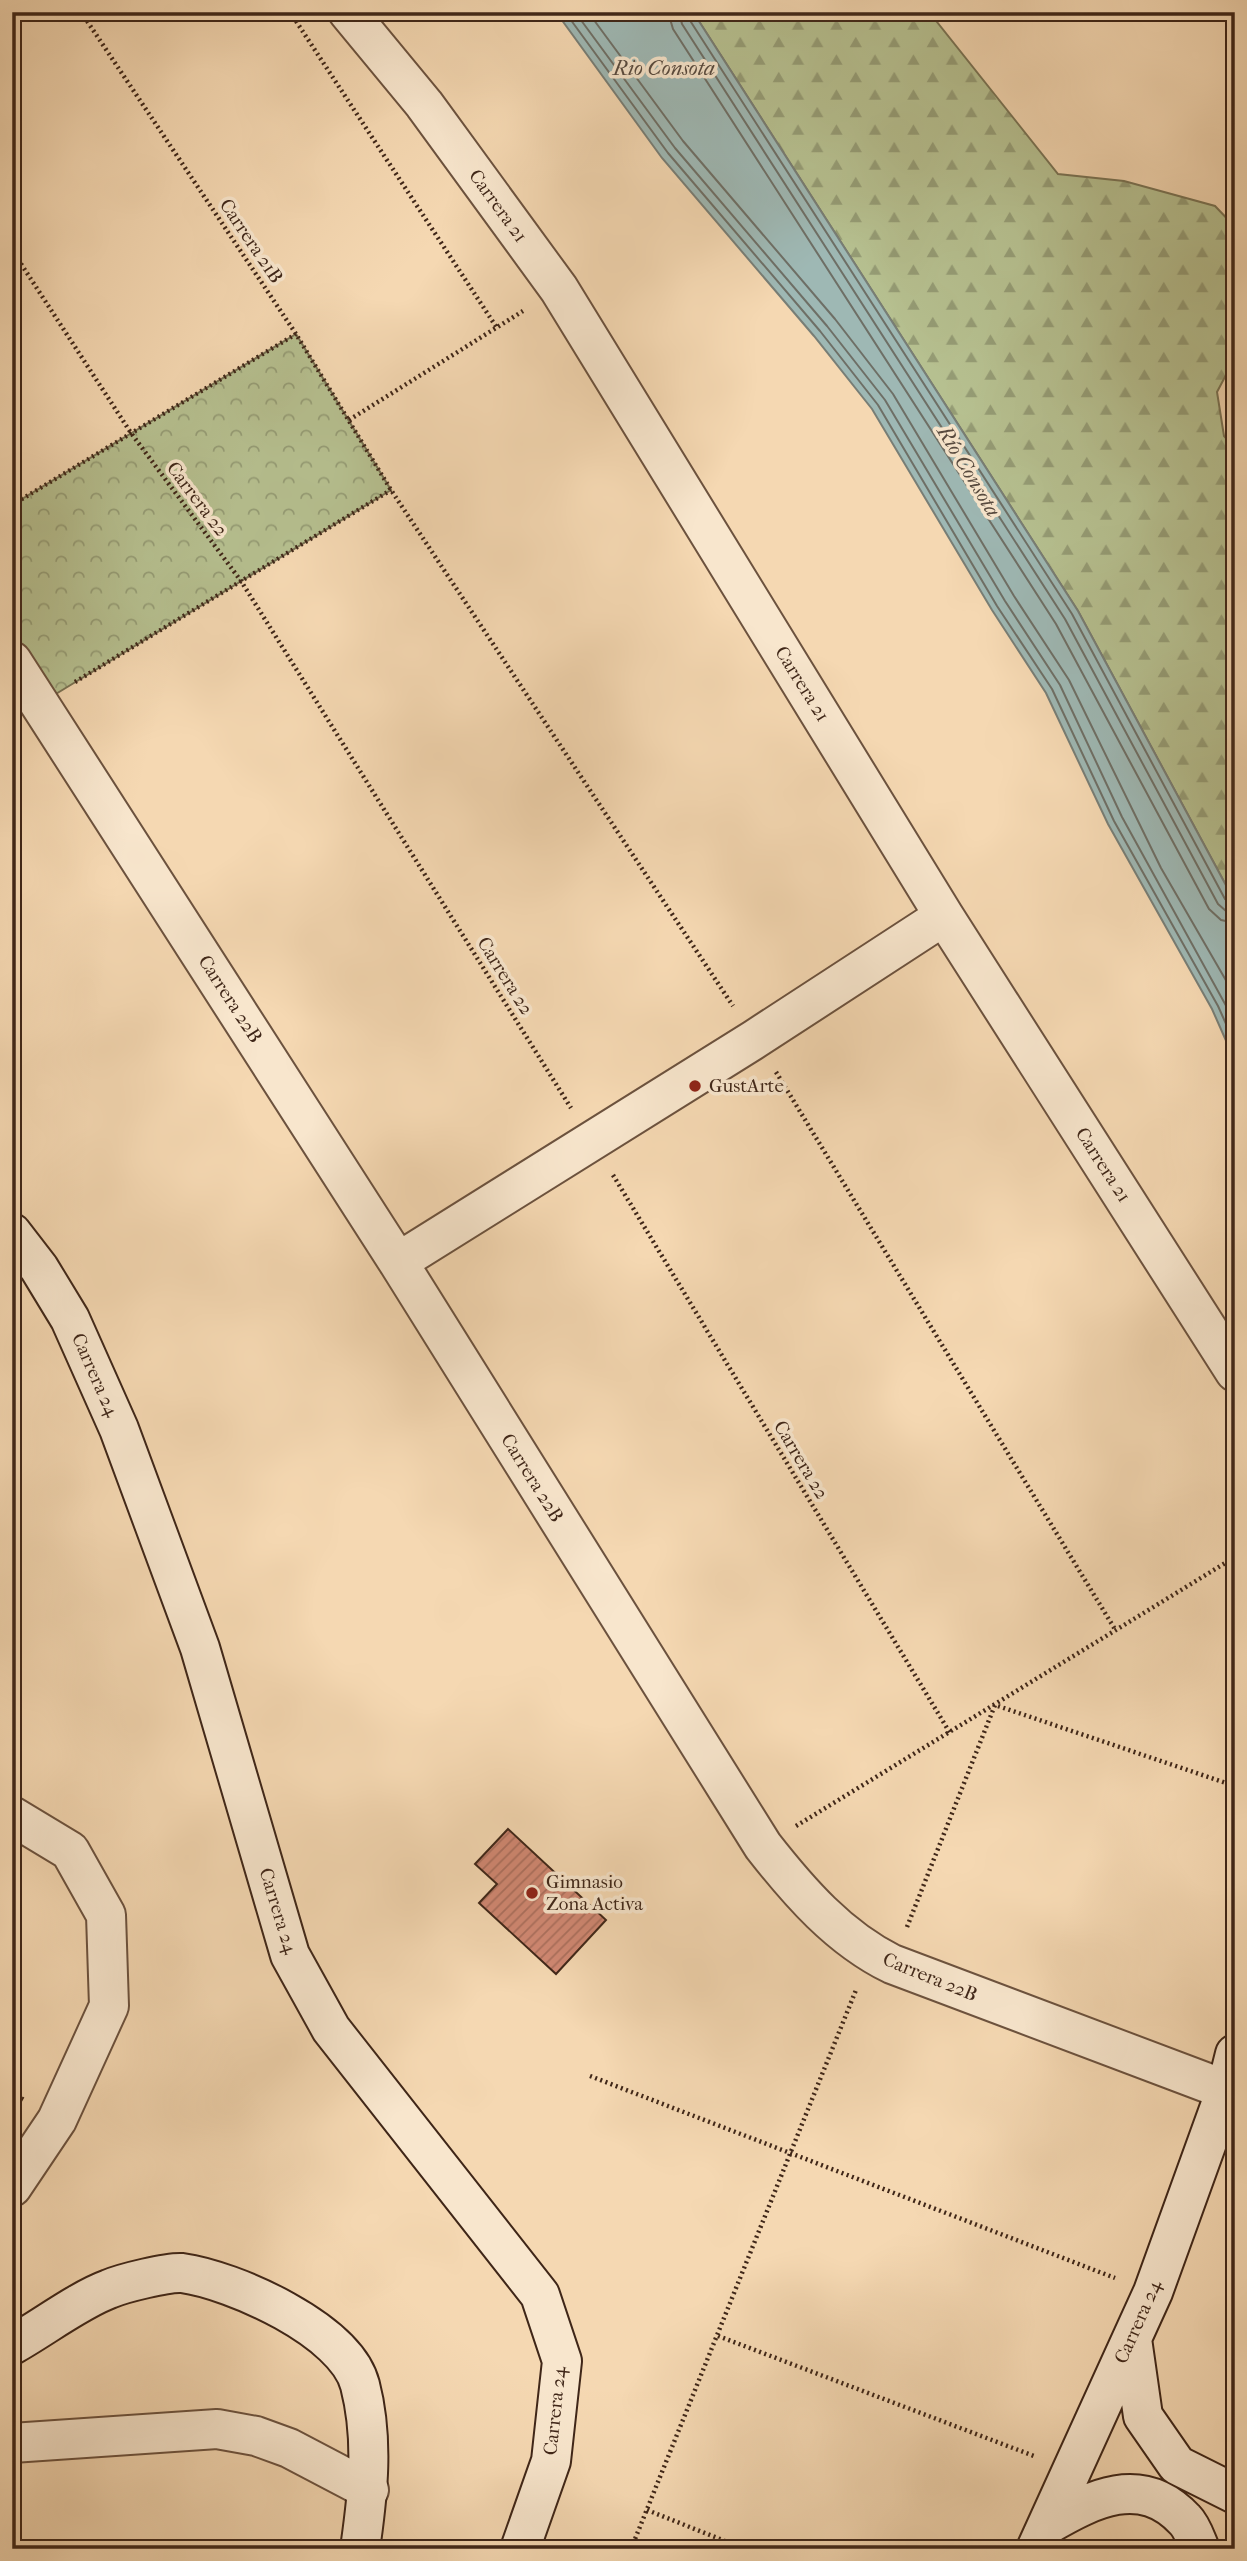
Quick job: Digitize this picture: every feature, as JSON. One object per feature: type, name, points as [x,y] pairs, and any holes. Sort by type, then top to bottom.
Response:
[{"type":"street","name":"Carrera 21","points":[[348,12],[424,104],[559,289],[944,916],[1235,1372]]},
{"type":"street","name":"Carrera 22B","points":[[12,661],[398,1262],[763,1846],[803,1897],[881,1959],[1226,2090]]},
{"type":"street","points":[[398,1262],[944,916]]},
{"type":"street","name":"Carrera 24","points":[[12,1233],[39,1268],[70,1319],[119,1429],[200,1648],[290,1955],[331,2029],[540,2295],[562,2361],[551,2461],[520,2549]]},
{"type":"street","points":[[12,1816],[70,1851],[106,1915],[109,2006],[57,2120],[12,2187]]},
{"type":"street","name":"Carrera 24","points":[[1042,2537],[1153,2292],[1226,2090],[1235,2054]]},
{"type":"street","points":[[12,2345],[108,2289],[180,2273],[257,2294],[338,2348],[360,2382],[369,2452],[369,2490],[360,2549]]},
{"type":"street","points":[[1132,2339],[1143,2416],[1177,2465],[1235,2494]]},
{"type":"street","points":[[12,2443],[217,2429],[256,2437],[289,2448],[369,2490]]},
{"type":"street","points":[[1042,2537],[1086,2503],[1121,2492],[1156,2498],[1186,2520],[1200,2549]]},
{"type":"path","name":"Carrera 21B","points":[[81,12],[296,334],[391,491],[241,581]]},
{"type":"path","points":[[290,12],[497,328]]},
{"type":"path","name":"Carrera 22","points":[[12,250],[131,433],[241,581],[592,1141],[950,1733]]},
{"type":"path","points":[[349,421],[559,289]]},
{"type":"path","points":[[12,505],[296,334]]},
{"type":"path","points":[[41,703],[241,581]]},
{"type":"path","points":[[763,1846],[1235,1557]]},
{"type":"path","points":[[995,1705],[1235,1786]]},
{"type":"path","points":[[631,2549],[792,2153],[995,1705]]},
{"type":"path","points":[[590,2076],[1153,2292]]},
{"type":"path","points":[[718,2336],[1071,2470]]},
{"type":"path","points":[[647,2510],[745,2549]]},
{"type":"green space","points":[[693,12],[929,12],[1058,174],[1124,181],[1215,206],[1235,227],[1235,358],[1217,392],[1224,436],[1235,448],[1235,902],[1078,611]]},
{"type":"green space","points":[[296,334],[391,490],[41,703],[12,661],[12,505]]},
{"type":"water","name":"Rio Consota","points":[[556,12],[693,12],[1078,611],[1235,902],[1235,1061],[1212,1009],[1108,824],[1046,693],[992,610],[872,409],[814,336],[662,158]]},
{"type":"building","name":"Gimnasio Zona Activa","points":[[508,1829],[606,1920],[556,1974],[479,1903],[497,1884],[475,1864]]},
{"type":"place","name":"GustArte","points":[[695,1086]]},
{"type":"place","name":"Gimnasio Zona Activa","points":[[532,1893]]},
{"type":"water label","name":"Río Consota","points":[[969,471]]}]
